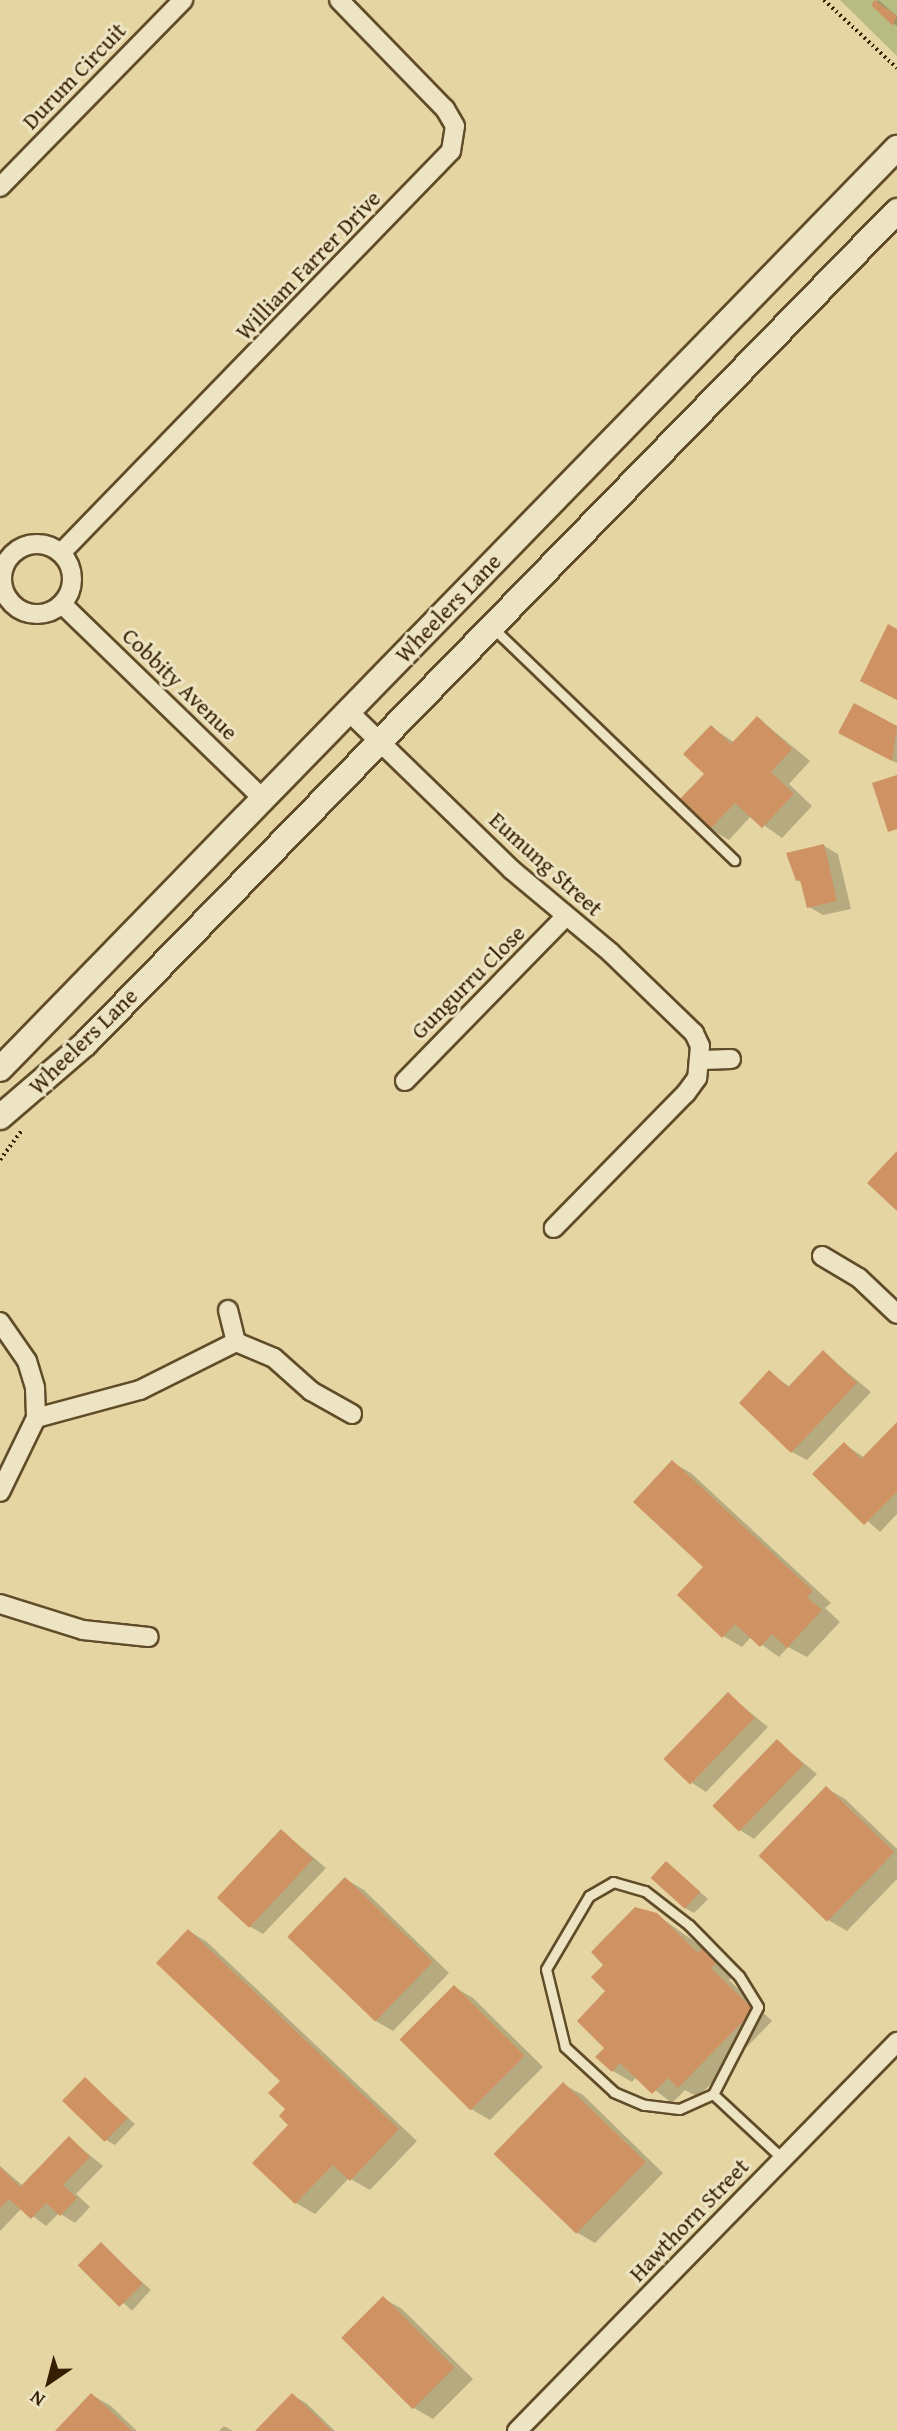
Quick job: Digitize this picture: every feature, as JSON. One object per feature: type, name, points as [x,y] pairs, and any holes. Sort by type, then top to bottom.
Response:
[{"type":"main road","name":"Wheelers Lane","points":[[0,1069],[897,148]]},
{"type":"main road","name":"Wheelers Lane","points":[[0,1117],[86,1042],[493,628],[897,211]]},
{"type":"street","name":"Durum Circuit","points":[[0,187],[183,0]]},
{"type":"street","name":"William Farrer Drive","points":[[61,553],[451,151],[455,126],[445,109],[339,0]]},
{"type":"street","points":[[42,544],[61,553],[72,573],[69,595],[62,604],[32,613],[13,603],[2,574],[6,549],[42,544]]},
{"type":"street","points":[[0,617],[13,603]]},
{"type":"street","name":"Cobbity Avenue","points":[[62,604],[263,799]]},
{"type":"street","name":"Eumung Street","points":[[348,711],[565,917],[610,952],[694,1033],[702,1060]]},
{"type":"street","name":"Gungurru Close","points":[[405,1081],[565,917]]},
{"type":"street","points":[[554,1228],[686,1093],[697,1078],[702,1060],[732,1059]]},
{"type":"street","points":[[822,1256],[859,1278],[897,1314]]},
{"type":"street","points":[[228,1310],[236,1342]]},
{"type":"street","points":[[0,1322],[27,1361],[35,1388],[36,1418],[0,1492]]},
{"type":"street","points":[[36,1418],[139,1390],[236,1342],[274,1358],[311,1391],[352,1415]]},
{"type":"street","points":[[0,1604],[82,1630],[149,1637]]},
{"type":"street","name":"Hawthorn Street","points":[[517,2431],[897,2042]]},
{"type":"lane","points":[[493,628],[734,860]]},
{"type":"lane","points":[[613,1882],[645,1891],[689,1925],[739,1976],[758,2007],[713,2094],[679,2109],[644,2105],[614,2092],[565,2047],[546,1969],[589,1896],[613,1882]]},
{"type":"lane","points":[[713,2094],[783,2159]]},
{"type":"path","points":[[824,0],[897,68]]},
{"type":"green space","points":[[840,0],[897,0],[897,56]]},
{"type":"building","points":[[875,0],[897,16],[893,26],[871,5]]},
{"type":"building","points":[[888,624],[897,629],[897,700],[860,681]]},
{"type":"building","points":[[854,703],[897,726],[892,761],[838,733]]},
{"type":"building","points":[[757,716],[792,749],[771,772],[794,794],[762,828],[735,803],[709,830],[678,801],[704,774],[683,754],[711,725],[731,744]]},
{"type":"building","points":[[897,775],[897,829],[888,832],[872,783]]},
{"type":"building","points":[[824,844],[837,901],[807,908],[800,880],[796,881],[786,853]]},
{"type":"building","points":[[897,1151],[897,1211],[867,1183]]},
{"type":"building","points":[[823,1350],[857,1383],[791,1453],[739,1403],[769,1370],[788,1387]]},
{"type":"building","points":[[897,1422],[897,1492],[864,1525],[812,1474],[844,1442],[861,1459]]},
{"type":"building","points":[[672,1460],[813,1591],[807,1597],[822,1610],[787,1648],[772,1634],[760,1647],[735,1624],[722,1638],[677,1595],[703,1567],[633,1502]]},
{"type":"building","points":[[728,1692],[755,1718],[690,1785],[663,1759]]},
{"type":"building","points":[[777,1739],[804,1765],[739,1832],[712,1806]]},
{"type":"building","points":[[826,1786],[894,1852],[827,1922],[759,1856]]},
{"type":"building","points":[[281,1829],[313,1859],[249,1928],[217,1898]]},
{"type":"building","points":[[666,1861],[700,1892],[685,1909],[651,1878]]},
{"type":"building","points":[[345,1877],[433,1962],[375,2021],[287,1937]]},
{"type":"building","points":[[635,1907],[657,1913],[698,1953],[703,1948],[717,1962],[711,1968],[754,2010],[678,2088],[668,2078],[652,2094],[620,2063],[612,2072],[595,2057],[604,2048],[577,2021],[605,1991],[591,1977],[603,1965],[591,1952]]},
{"type":"building","points":[[188,1929],[399,2129],[350,2181],[333,2165],[295,2204],[252,2163],[288,2125],[279,2116],[285,2109],[268,2093],[280,2081],[156,1963]]},
{"type":"building","points":[[454,1985],[525,2056],[470,2110],[400,2039]]},
{"type":"building","points":[[85,2077],[127,2118],[105,2142],[62,2101]]},
{"type":"building","points":[[563,2082],[646,2162],[576,2234],[494,2154]]},
{"type":"building","points":[[69,2136],[90,2157],[63,2185],[77,2198],[60,2216],[46,2203],[31,2219],[9,2199],[0,2208],[0,2167],[20,2187]]},
{"type":"building","points":[[101,2242],[143,2284],[119,2307],[78,2265]]},
{"type":"building","points":[[383,2296],[454,2367],[413,2409],[341,2338]]},
{"type":"building","points":[[91,2393],[132,2431],[55,2431]]},
{"type":"building","points":[[292,2393],[332,2431],[255,2431]]}]
